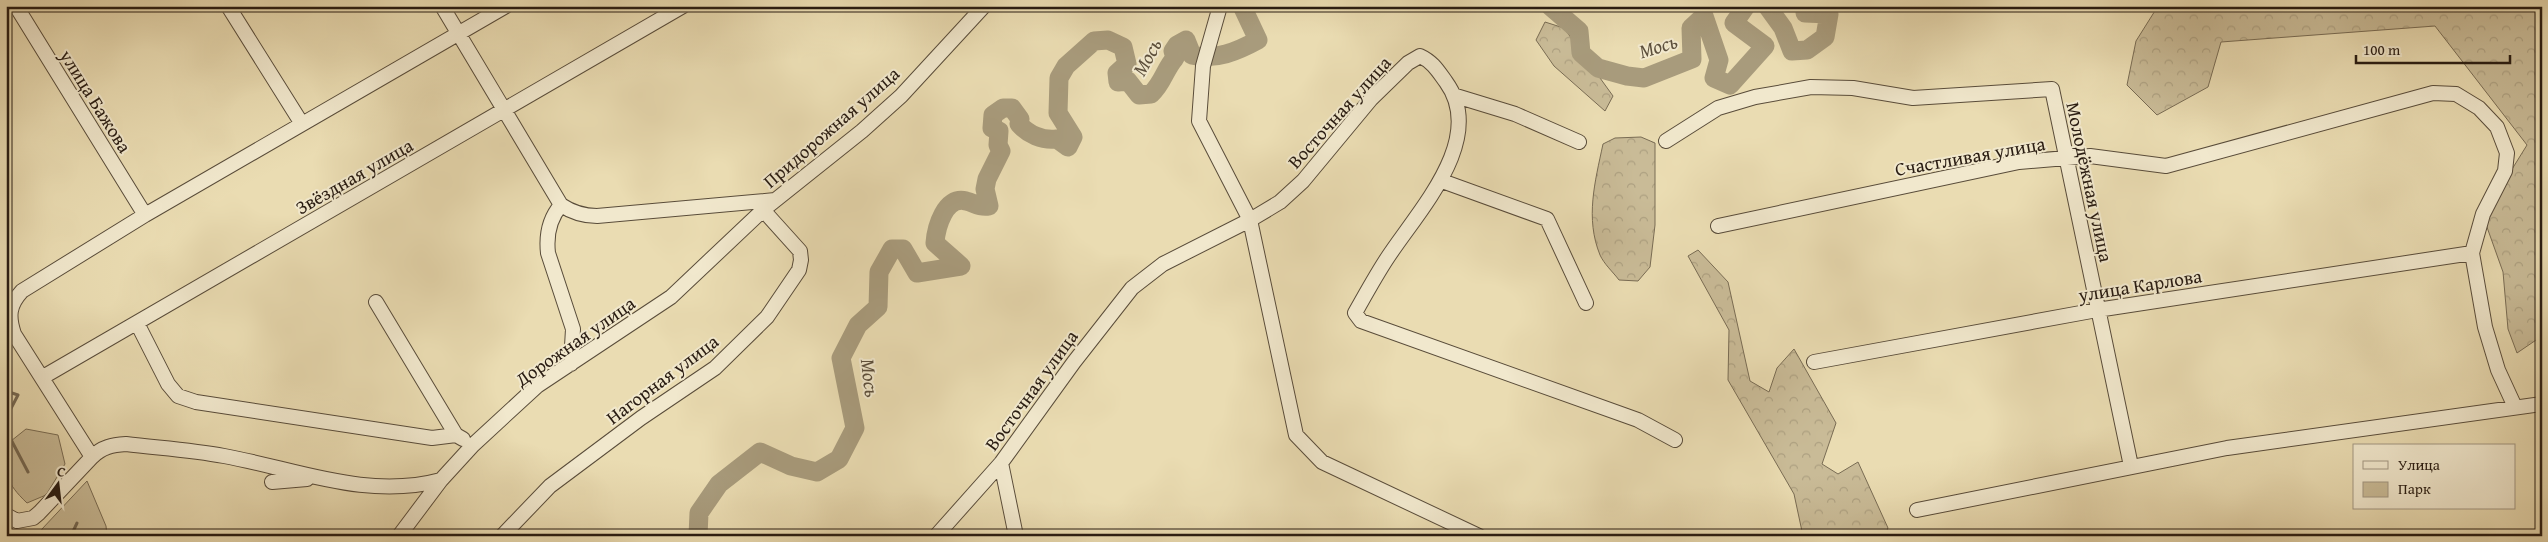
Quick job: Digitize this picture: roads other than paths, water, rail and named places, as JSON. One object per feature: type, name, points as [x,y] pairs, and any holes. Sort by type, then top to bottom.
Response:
[{"type":"street","name":"улица Бажова","points":[[16,6],[145,215]]},
{"type":"street","points":[[228,6],[302,124]]},
{"type":"street","points":[[442,6],[561,206],[577,214],[597,216],[775,200]]},
{"type":"street","points":[[92,457],[14,334],[10,322],[10,309],[22,291],[145,215],[506,6]]},
{"type":"street","name":"Звёздная улица","points":[[43,377],[683,6]]},
{"type":"street","name":"Придорожная улица","points":[[764,210],[862,131],[901,96],[984,6]]},
{"type":"street","points":[[1220,6],[1203,66],[1199,121],[1250,220],[1296,435],[1322,462],[1479,536]]},
{"type":"street","name":"Восточная улица","points":[[936,536],[1001,463],[1074,362],[1132,288],[1163,264],[1250,220],[1280,202],[1303,181],[1371,99],[1408,62],[1420,56],[1432,62],[1456,96]]},
{"type":"street","name":"Молодёжная улица","points":[[1666,141],[1718,108],[1755,97],[1811,87],[1853,88],[1913,98],[2052,89],[2068,158],[2097,310],[2131,466]]},
{"type":"street","name":"Счастливая улица","points":[[1718,226],[2019,162],[2090,156],[2166,166],[2433,93],[2456,94],[2479,108],[2497,127],[2507,153],[2505,170],[2483,214],[2472,253]]},
{"type":"street","points":[[1579,142],[1515,114],[1456,96],[1458,125],[1454,151],[1442,181],[1386,260],[1355,313],[1361,321],[1638,420],[1676,440]]},
{"type":"street","points":[[1442,181],[1547,219],[1586,303]]},
{"type":"street","points":[[561,206],[554,214],[547,240],[548,253],[573,329],[571,364]]},
{"type":"street","name":"Дорожная улица","points":[[399,536],[440,480],[473,445],[536,386],[671,297],[764,210]]},
{"type":"street","name":"Нагорная улица","points":[[502,536],[550,486],[641,418],[714,368],[767,316],[798,270],[802,260],[800,251],[764,210]]},
{"type":"street","points":[[2472,253],[2485,327],[2498,370],[2515,406]]},
{"type":"street","name":"улица Карлова","points":[[1814,362],[2097,310],[2472,253]]},
{"type":"street","points":[[376,302],[456,435],[473,445]]},
{"type":"street","points":[[137,323],[168,384],[178,396],[196,402],[432,438],[456,435]]},
{"type":"street","points":[[1917,510],[2227,448],[2515,406],[2542,404]]},
{"type":"street","points":[[6,515],[17,521],[33,518],[99,450],[112,445],[126,444],[223,455],[316,479],[355,485],[420,485],[440,480]]},
{"type":"street","points":[[1001,463],[1016,536]]},
{"type":"street","points":[[272,482],[316,479]]},
{"type":"waterway","name":"Мось","points":[[698,536],[699,513],[719,484],[760,452],[791,466],[817,472],[839,459],[855,428],[841,358],[858,325],[878,307],[879,272],[892,249],[903,249],[917,273],[961,266],[935,243],[937,229],[943,214],[952,203],[959,200],[980,206],[989,206],[985,189],[987,179],[1001,151],[998,145],[999,131],[992,128],[993,115],[1003,108],[1012,108],[1020,119],[1019,124],[1027,131],[1041,138],[1057,139],[1068,147],[1073,137],[1058,113],[1059,78],[1066,66],[1094,41],[1108,40],[1123,47],[1127,64],[1117,73],[1118,82],[1128,81],[1139,95],[1151,94],[1175,58],[1173,51],[1177,45],[1186,40],[1192,55],[1201,57],[1226,54],[1258,40],[1242,6]]},
{"type":"waterway","name":"Мось","points":[[1550,6],[1579,31],[1581,53],[1598,68],[1627,76],[1644,78],[1692,59],[1691,28],[1704,16],[1719,60],[1714,78],[1730,85],[1765,46],[1734,23],[1746,6]]},
{"type":"waterway","name":"Мось","points":[[1767,6],[1783,28],[1792,51],[1807,50],[1825,37],[1829,14],[1805,13],[1806,6]]},
{"type":"waterway","points":[[6,391],[18,395],[6,418]]},
{"type":"waterway","points":[[6,430],[28,472]]},
{"type":"waterway","points":[[71,536],[77,523]]}]
